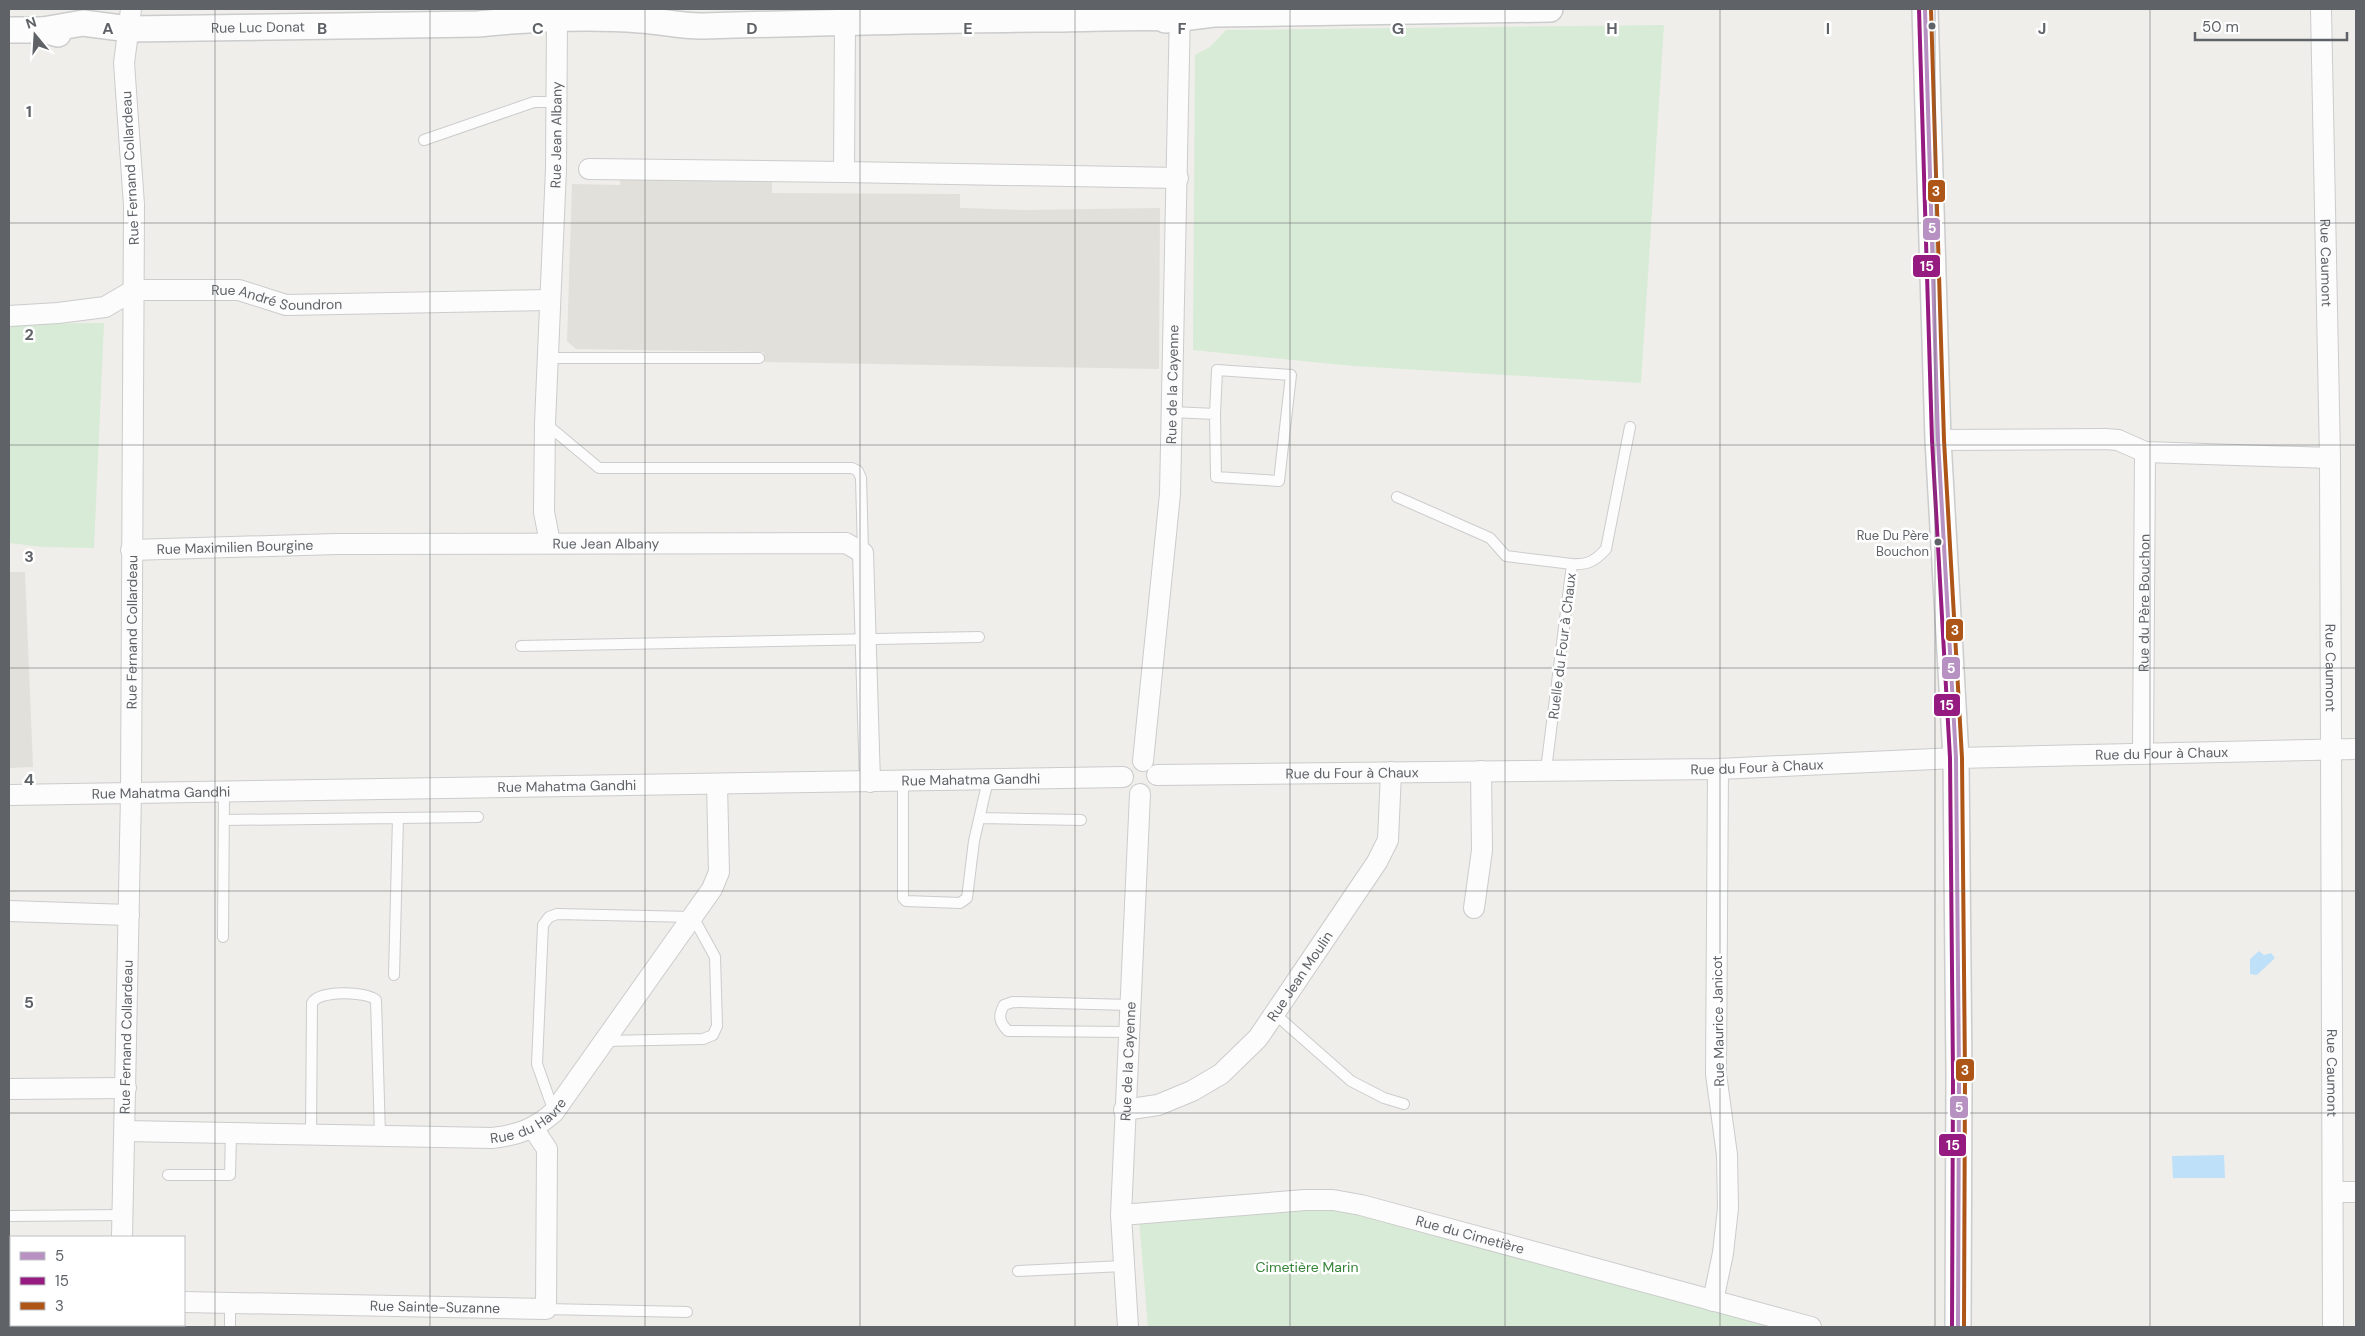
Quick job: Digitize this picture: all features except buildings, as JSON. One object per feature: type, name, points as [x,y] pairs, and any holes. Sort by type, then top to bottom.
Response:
[{"type":"street","name":"Rue Luc Donat","points":[[9,30],[43,30],[83,23],[130,19],[332,17],[478,24],[513,21],[556,27],[640,34],[672,19],[845,21],[1058,19],[1180,13],[1550,9]]},
{"type":"street","points":[[1925,9],[1938,440],[1956,758],[1959,1075],[1958,1327]]},
{"type":"street","name":"Rue Caumont","points":[[2321,9],[2330,458],[2333,1327]]},
{"type":"street","name":"Rue de la Cayenne","points":[[1143,761],[1170,494],[1180,13]]},
{"type":"street","name":"Rue Fernand Collardeau","points":[[122,1236],[131,794],[134,205],[124,63],[130,19]]},
{"type":"street","points":[[844,172],[845,21]]},
{"type":"street","name":"Rue Jean Albany","points":[[556,27],[556,169],[545,423],[544,512],[550,543],[846,543],[863,553]]},
{"type":"street","points":[[589,170],[1178,178]]},
{"type":"street","name":"Rue André Soundron","points":[[9,316],[58,313],[104,307],[134,290],[239,290],[286,305],[549,300]]},
{"type":"street","points":[[1938,440],[2105,439],[2118,440],[2145,452],[2330,458]]},
{"type":"street","name":"Rue du Père Bouchon","points":[[2143,754],[2145,452]]},
{"type":"street","name":"Rue Maximilien Bourgine","points":[[131,550],[337,544],[550,543]]},
{"type":"street","points":[[863,553],[870,782]]},
{"type":"street","name":"Rue du Four à Chaux","points":[[1157,776],[1718,769],[1956,758],[2356,749]]},
{"type":"street","points":[[1143,761],[1152,765],[1157,776],[1157,782],[1152,790],[1140,794],[1128,789],[1123,777],[1130,764],[1143,761]]},
{"type":"street","name":"Rue Maurice Janicot","points":[[1712,1301],[1723,1253],[1728,1208],[1727,1155],[1716,1074],[1718,769]]},
{"type":"street","points":[[1474,908],[1482,850],[1481,771]]},
{"type":"street","name":"Rue Jean Moulin","points":[[1124,1110],[1158,1105],[1192,1091],[1221,1074],[1258,1038],[1377,862],[1388,840],[1391,772]]},
{"type":"street","name":"Rue Mahatma Gandhi","points":[[9,795],[1123,777]]},
{"type":"street","name":"Rue du Havre","points":[[125,1131],[492,1138],[518,1135],[534,1128],[554,1112],[712,889],[719,872],[717,784]]},
{"type":"street","name":"Rue de la Cayenne","points":[[1128,1327],[1121,1215],[1124,1110],[1140,794]]},
{"type":"street","points":[[9,910],[129,915]]},
{"type":"street","points":[[9,1089],[126,1088]]},
{"type":"street","points":[[534,1128],[547,1148],[546,1309]]},
{"type":"street","points":[[2334,1192],[2356,1192]]},
{"type":"street","name":"Rue du Cimetière","points":[[1121,1215],[1305,1200],[1333,1200],[1361,1205],[1811,1327]]},
{"type":"street","name":"Rue Sainte-Suzanne","points":[[185,1302],[546,1309]]},
{"type":"lane","points":[[424,140],[534,102],[556,102]]},
{"type":"lane","points":[[547,358],[759,358]]},
{"type":"lane","points":[[1217,370],[1291,375],[1279,481],[1216,477],[1215,414],[1217,370]]},
{"type":"lane","points":[[1172,412],[1215,414]]},
{"type":"lane","points":[[545,423],[599,468],[852,468],[858,471],[861,478],[863,553]]},
{"type":"lane","points":[[1572,564],[1585,565],[1596,559],[1606,549],[1630,427]]},
{"type":"lane","name":"Ruelle du Four à Chaux","points":[[1397,497],[1490,538],[1506,556],[1572,564],[1546,770]]},
{"type":"lane","points":[[521,646],[979,638]]},
{"type":"lane","points":[[903,782],[902,893],[906,901],[964,901],[967,898],[974,841],[988,780]]},
{"type":"lane","points":[[223,937],[224,793]]},
{"type":"lane","points":[[224,820],[478,817]]},
{"type":"lane","points":[[394,975],[398,818]]},
{"type":"lane","points":[[980,818],[1081,820]]},
{"type":"lane","points":[[554,1112],[541,1080],[538,1064],[543,926],[549,917],[557,914],[693,917],[715,957],[717,1026],[713,1035],[703,1039],[604,1041]]},
{"type":"lane","points":[[311,1134],[312,1003],[319,996],[326,994],[370,995],[376,1000],[380,1135]]},
{"type":"lane","points":[[1128,1032],[1008,1031],[1000,1023],[999,1014],[1004,1005],[1013,1002],[1130,1004]]},
{"type":"lane","points":[[1275,1014],[1351,1081],[1384,1098],[1404,1104]]},
{"type":"lane","points":[[168,1175],[230,1175],[230,1132]]},
{"type":"lane","points":[[9,1216],[123,1215]]},
{"type":"lane","points":[[1018,1271],[1123,1266]]},
{"type":"lane","points":[[230,1303],[230,1327]]},
{"type":"lane","name":"Rue Sainte-Suzanne","points":[[546,1309],[687,1312]]},
{"type":"shaded area","points":[[620,176],[772,177],[772,193],[960,194],[960,208],[1023,210],[1160,208],[1159,369],[764,362],[764,352],[576,349],[567,341],[572,184],[620,185]]},
{"type":"shaded area","points":[[9,572],[25,572],[33,767],[9,768]]},
{"type":"green space","points":[[1664,25],[1641,383],[1353,366],[1193,350],[1195,55],[1210,47],[1226,30]]},
{"type":"green space","points":[[104,323],[94,548],[42,547],[9,543],[9,324]]},
{"type":"green space","name":"Cimetière Marin","points":[[1319,1205],[1362,1213],[1779,1327],[1148,1327],[1139,1219]]},
{"type":"water","points":[[2259,951],[2264,955],[2271,953],[2275,958],[2257,975],[2250,974],[2250,959]]},
{"type":"water","points":[[2224,1155],[2225,1178],[2173,1178],[2172,1156]]},
{"type":"transit line","name":"15","points":[[1919,9],[1932,440],[1950,758],[1953,1075],[1952,1327]]},
{"type":"transit line","name":"5","points":[[1925,9],[1938,440],[1956,758],[1959,1075],[1958,1327]]},
{"type":"transit line","name":"3","points":[[1931,9],[1944,440],[1962,758],[1965,1075],[1964,1327]]},
{"type":"place","name":"Rue Du Père Bouchon","points":[[1938,542]]}]
